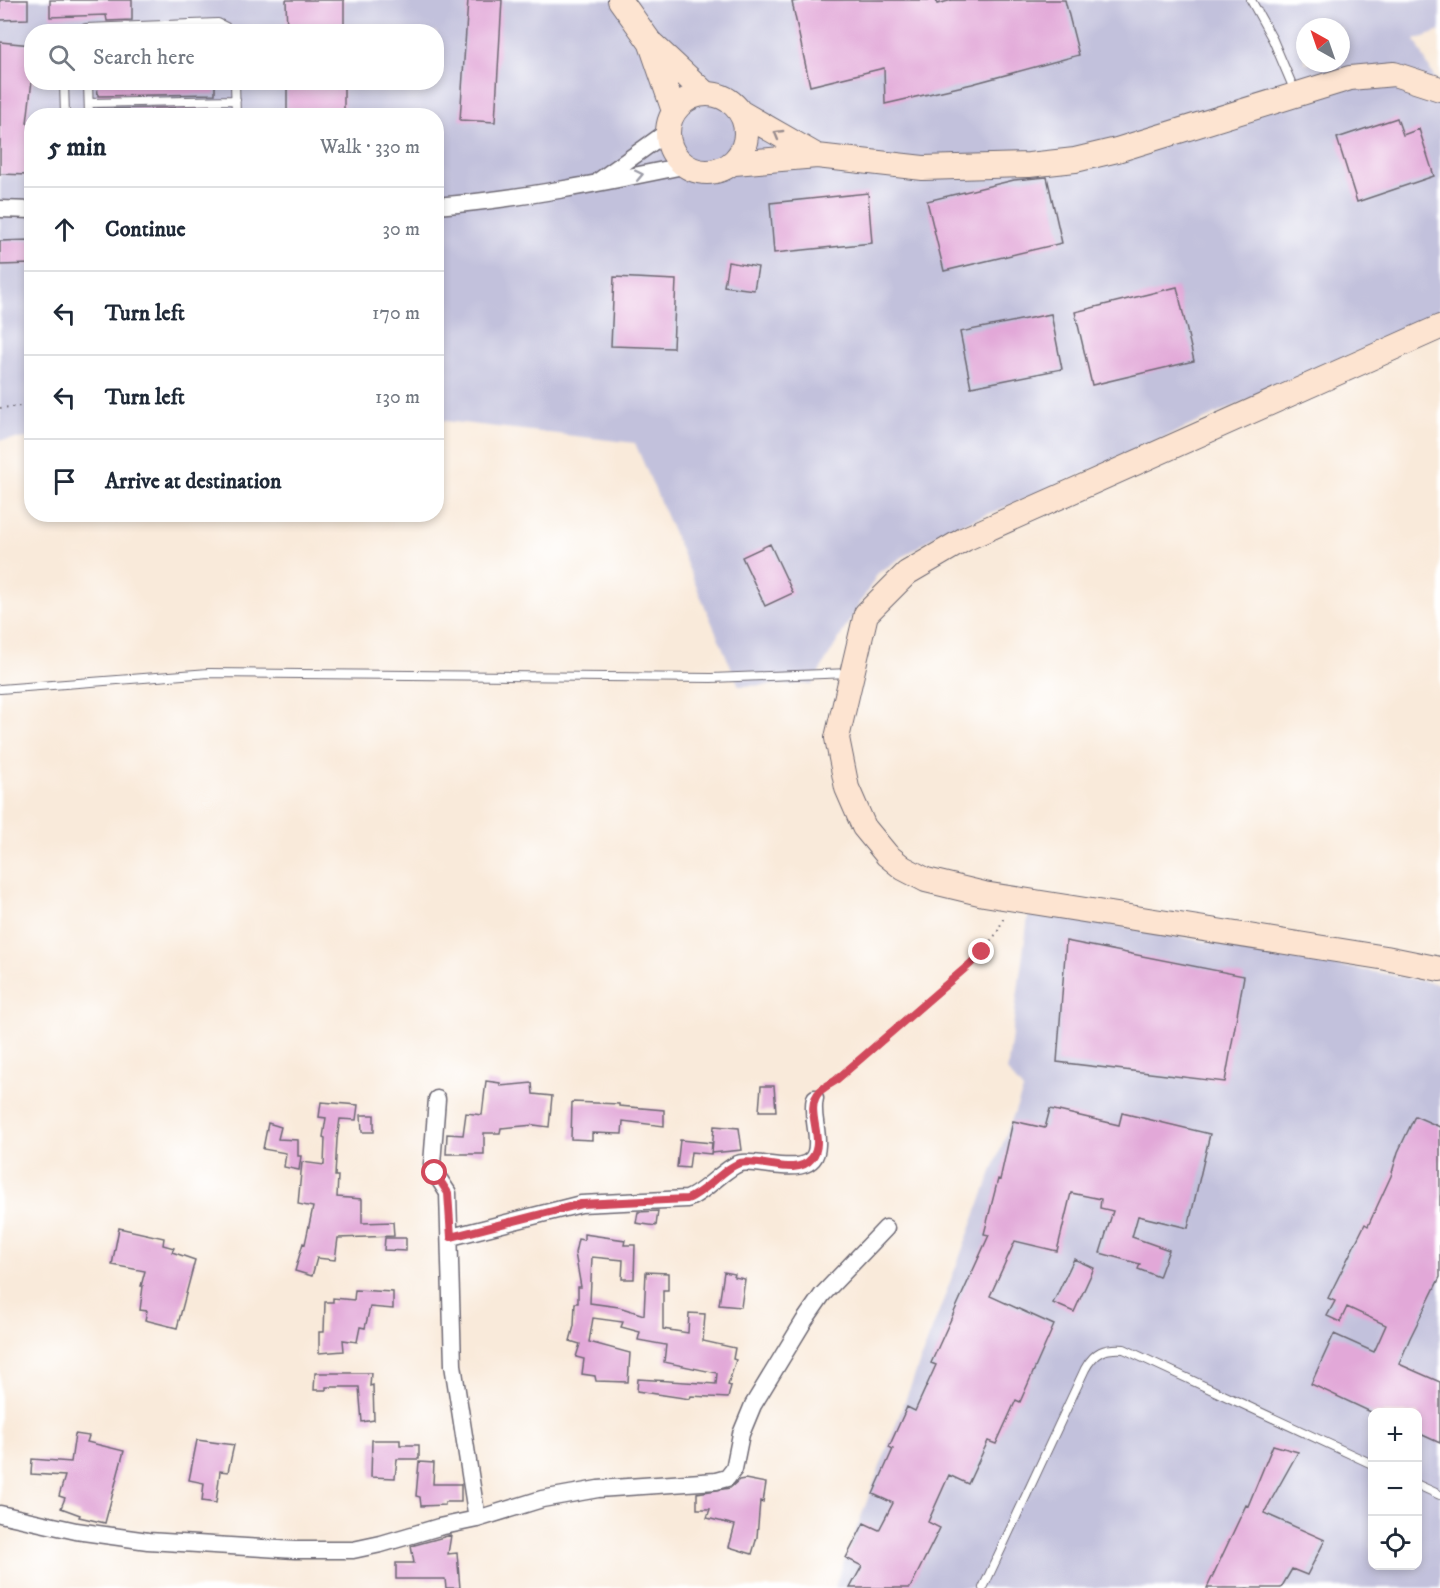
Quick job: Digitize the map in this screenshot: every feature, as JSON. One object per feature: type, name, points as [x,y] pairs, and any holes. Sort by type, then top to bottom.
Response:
[{"type":"main road","points":[[621,0],[650,42],[706,94]]},
{"type":"main road","points":[[650,42],[670,122],[669,145],[674,157],[683,166],[695,172],[709,173],[722,170],[734,163],[742,152],[746,139],[746,125],[740,112],[731,102],[719,96],[706,94],[693,96],[683,102],[670,122]]},
{"type":"main road","points":[[734,163],[816,156],[923,168],[1029,165],[1075,160],[1117,150],[1350,78],[1394,74],[1440,89]]},
{"type":"main road","points":[[740,112],[816,156]]},
{"type":"main road","points":[[1440,327],[965,539],[907,573],[866,614],[837,738],[847,788],[864,827],[887,855],[903,868],[926,880],[1012,898],[1375,956],[1440,969]]},
{"type":"street","points":[[594,184],[670,122]]},
{"type":"street","points":[[444,205],[491,201],[683,166]]},
{"type":"street","points":[[0,209],[24,210]]},
{"type":"street","points":[[451,1237],[581,1204],[687,1199],[698,1195],[729,1169],[739,1164],[796,1167],[813,1157],[817,1146],[813,1109],[815,1098]]},
{"type":"street","points":[[436,1099],[432,1164],[448,1193],[453,1365],[477,1519]]},
{"type":"street","points":[[0,1514],[76,1531],[148,1541],[295,1550],[353,1550],[553,1497],[598,1489],[716,1481],[727,1478],[734,1469],[741,1434],[753,1405],[804,1321],[822,1295],[886,1228]]},
{"type":"lane","points":[[1251,0],[1274,40],[1297,95]]},
{"type":"lane","points":[[192,24],[220,24]]},
{"type":"lane","points":[[64,90],[65,108]]},
{"type":"lane","points":[[88,90],[89,108]]},
{"type":"lane","points":[[236,90],[236,108]]},
{"type":"lane","points":[[89,103],[236,100]]},
{"type":"lane","points":[[0,689],[209,673],[711,678],[852,673]]},
{"type":"lane","points":[[983,1588],[1085,1369],[1091,1358],[1100,1350],[1124,1349],[1368,1462]]},
{"type":"lane","points":[[1422,1487],[1440,1495]]},
{"type":"path","points":[[0,408],[24,406]]},
{"type":"path","points":[[815,1098],[820,1091],[835,1081],[970,964],[997,933],[1012,898]]},
{"type":"shaded area","points":[[0,0],[1440,0],[1440,31],[1415,40],[1440,89],[1440,313],[1023,500],[939,533],[878,573],[812,684],[739,686],[635,443],[444,421],[444,108],[24,108],[24,438],[0,440]]},
{"type":"shaded area","points":[[1029,910],[1440,984],[1440,1588],[834,1588],[1023,1090],[1007,1071]]},
{"type":"building","points":[[0,0],[28,0],[28,19],[0,20]]},
{"type":"building","points":[[50,0],[132,0],[132,20],[107,21],[106,15],[50,17]]},
{"type":"building","points":[[286,0],[344,0],[344,24],[287,24]]},
{"type":"building","points":[[468,0],[502,0],[495,122],[460,120]]},
{"type":"building","points":[[802,0],[936,0],[937,4],[952,0],[1065,0],[1079,55],[972,84],[885,104],[884,68],[810,86],[792,2]]},
{"type":"building","points":[[0,42],[24,44],[24,90],[31,90],[29,108],[24,108],[24,175],[0,174]]},
{"type":"building","points":[[98,90],[215,90],[215,94],[98,96]]},
{"type":"building","points":[[287,90],[344,90],[344,108],[287,108]]},
{"type":"building","points":[[216,107],[216,108],[157,108]]},
{"type":"building","points":[[1397,118],[1403,135],[1419,129],[1434,176],[1357,202],[1337,138]]},
{"type":"building","points":[[1047,177],[1062,243],[944,271],[927,201],[1014,180]]},
{"type":"building","points":[[868,193],[872,243],[774,253],[770,203]]},
{"type":"building","points":[[24,240],[24,264],[0,265],[0,241]]},
{"type":"building","points":[[728,262],[758,267],[754,290],[724,286]]},
{"type":"building","points":[[614,277],[676,280],[673,348],[611,346]]},
{"type":"building","points":[[1177,287],[1194,361],[1092,385],[1075,312]]},
{"type":"building","points":[[1051,314],[1062,369],[971,387],[960,332]]},
{"type":"building","points":[[770,544],[793,593],[765,606],[742,557]]},
{"type":"building","points":[[1066,941],[1244,976],[1225,1082],[1057,1062]]},
{"type":"building","points":[[486,1081],[500,1083],[500,1086],[532,1083],[533,1094],[552,1096],[549,1127],[534,1125],[501,1128],[500,1133],[484,1133],[484,1154],[446,1154],[447,1134],[463,1135],[466,1113],[482,1115]]},
{"type":"building","points":[[761,1086],[774,1086],[776,1111],[759,1111]]},
{"type":"building","points":[[321,1102],[358,1105],[356,1120],[340,1119],[335,1176],[338,1176],[337,1197],[362,1199],[362,1223],[393,1222],[394,1236],[338,1238],[335,1260],[317,1258],[312,1276],[295,1271],[303,1243],[305,1244],[313,1207],[298,1204],[302,1162],[324,1165],[325,1138],[323,1137],[326,1118],[319,1117]]},
{"type":"building","points":[[572,1102],[619,1104],[619,1106],[664,1110],[664,1126],[623,1121],[622,1134],[592,1133],[592,1140],[571,1139]]},
{"type":"building","points":[[1050,1109],[1119,1125],[1122,1113],[1210,1134],[1188,1228],[1138,1216],[1132,1237],[1169,1250],[1159,1277],[1138,1269],[1140,1264],[1100,1253],[1113,1211],[1100,1208],[1101,1199],[1071,1193],[1057,1251],[1015,1241],[990,1296],[1054,1325],[1020,1402],[1016,1400],[996,1444],[988,1441],[968,1484],[949,1475],[928,1522],[940,1528],[910,1588],[850,1588],[862,1566],[846,1558],[864,1523],[879,1530],[893,1503],[873,1494],[893,1449],[889,1447],[907,1407],[915,1411],[936,1365],[931,1363],[989,1235],[984,1234],[998,1179],[1000,1180],[1013,1121],[1045,1128]]},
{"type":"building","points":[[361,1115],[374,1115],[374,1132],[362,1132]]},
{"type":"building","points":[[1415,1116],[1440,1127],[1440,1277],[1399,1364],[1440,1382],[1440,1443],[1422,1435],[1422,1408],[1368,1408],[1368,1411],[1311,1384],[1334,1334],[1374,1352],[1386,1325],[1347,1307],[1340,1322],[1327,1316],[1335,1301],[1328,1298],[1365,1224],[1368,1226],[1391,1176],[1398,1152]]},
{"type":"building","points":[[268,1123],[281,1127],[278,1139],[298,1140],[298,1156],[301,1156],[299,1170],[284,1167],[286,1153],[263,1149]]},
{"type":"building","points":[[714,1126],[739,1128],[742,1150],[712,1153]]},
{"type":"building","points":[[680,1140],[712,1143],[711,1154],[691,1152],[689,1168],[677,1167]]},
{"type":"building","points":[[658,1211],[656,1226],[636,1223],[638,1212]]},
{"type":"building","points":[[119,1228],[164,1238],[163,1245],[174,1248],[172,1252],[195,1260],[177,1328],[145,1320],[147,1311],[140,1310],[143,1286],[141,1286],[145,1271],[112,1265]]},
{"type":"building","points":[[584,1234],[625,1240],[624,1245],[635,1245],[634,1279],[622,1279],[623,1260],[592,1257],[590,1303],[619,1307],[644,1315],[646,1272],[668,1273],[668,1290],[663,1290],[663,1329],[688,1333],[689,1313],[705,1314],[703,1341],[735,1348],[733,1359],[736,1360],[728,1385],[731,1386],[728,1398],[691,1396],[690,1399],[637,1391],[638,1379],[716,1384],[717,1373],[664,1362],[666,1345],[638,1340],[640,1332],[621,1327],[623,1322],[593,1318],[589,1342],[630,1353],[628,1382],[596,1381],[595,1376],[582,1374],[584,1359],[576,1357],[580,1344],[570,1341],[574,1326],[575,1303],[578,1303],[578,1287],[581,1287],[575,1253],[578,1239],[584,1240]]},
{"type":"building","points":[[385,1238],[406,1238],[406,1251],[384,1250]]},
{"type":"building","points":[[1074,1259],[1094,1268],[1074,1312],[1053,1303]]},
{"type":"building","points":[[724,1272],[745,1279],[741,1307],[719,1305]]},
{"type":"building","points":[[355,1290],[393,1292],[393,1309],[370,1307],[365,1328],[360,1327],[357,1342],[343,1340],[344,1351],[319,1353],[319,1332],[324,1332],[325,1302],[333,1302],[333,1298],[354,1300]]},
{"type":"building","points":[[315,1373],[371,1373],[370,1386],[373,1385],[374,1420],[362,1422],[359,1387],[326,1387],[326,1390],[314,1390]]},
{"type":"building","points":[[75,1434],[89,1436],[87,1442],[124,1451],[105,1523],[79,1517],[80,1515],[61,1508],[65,1498],[59,1496],[65,1476],[31,1474],[32,1459],[71,1462]]},
{"type":"building","points":[[197,1440],[234,1445],[228,1472],[220,1471],[216,1503],[202,1501],[204,1483],[189,1480]]},
{"type":"building","points":[[372,1440],[400,1440],[400,1445],[419,1445],[419,1459],[397,1459],[395,1478],[371,1477]]},
{"type":"building","points":[[1273,1445],[1298,1452],[1264,1513],[1325,1540],[1307,1575],[1292,1569],[1281,1588],[1207,1588],[1246,1505],[1248,1506]]},
{"type":"building","points":[[419,1462],[434,1463],[433,1484],[461,1484],[461,1502],[421,1506],[420,1497],[416,1496]]},
{"type":"building","points":[[739,1480],[766,1483],[763,1502],[760,1501],[757,1537],[752,1554],[729,1547],[735,1525],[707,1518],[710,1509],[697,1509],[697,1493],[730,1488]]},
{"type":"building","points":[[451,1535],[448,1554],[457,1553],[460,1588],[446,1588],[445,1579],[396,1579],[396,1563],[414,1563],[411,1546]]},
{"type":"route","points":[[435,1173],[448,1193],[451,1237],[581,1204],[687,1199],[698,1195],[729,1169],[739,1164],[796,1167],[806,1163],[813,1157],[817,1146],[813,1109],[815,1098],[820,1091],[835,1081],[982,952]]}]
